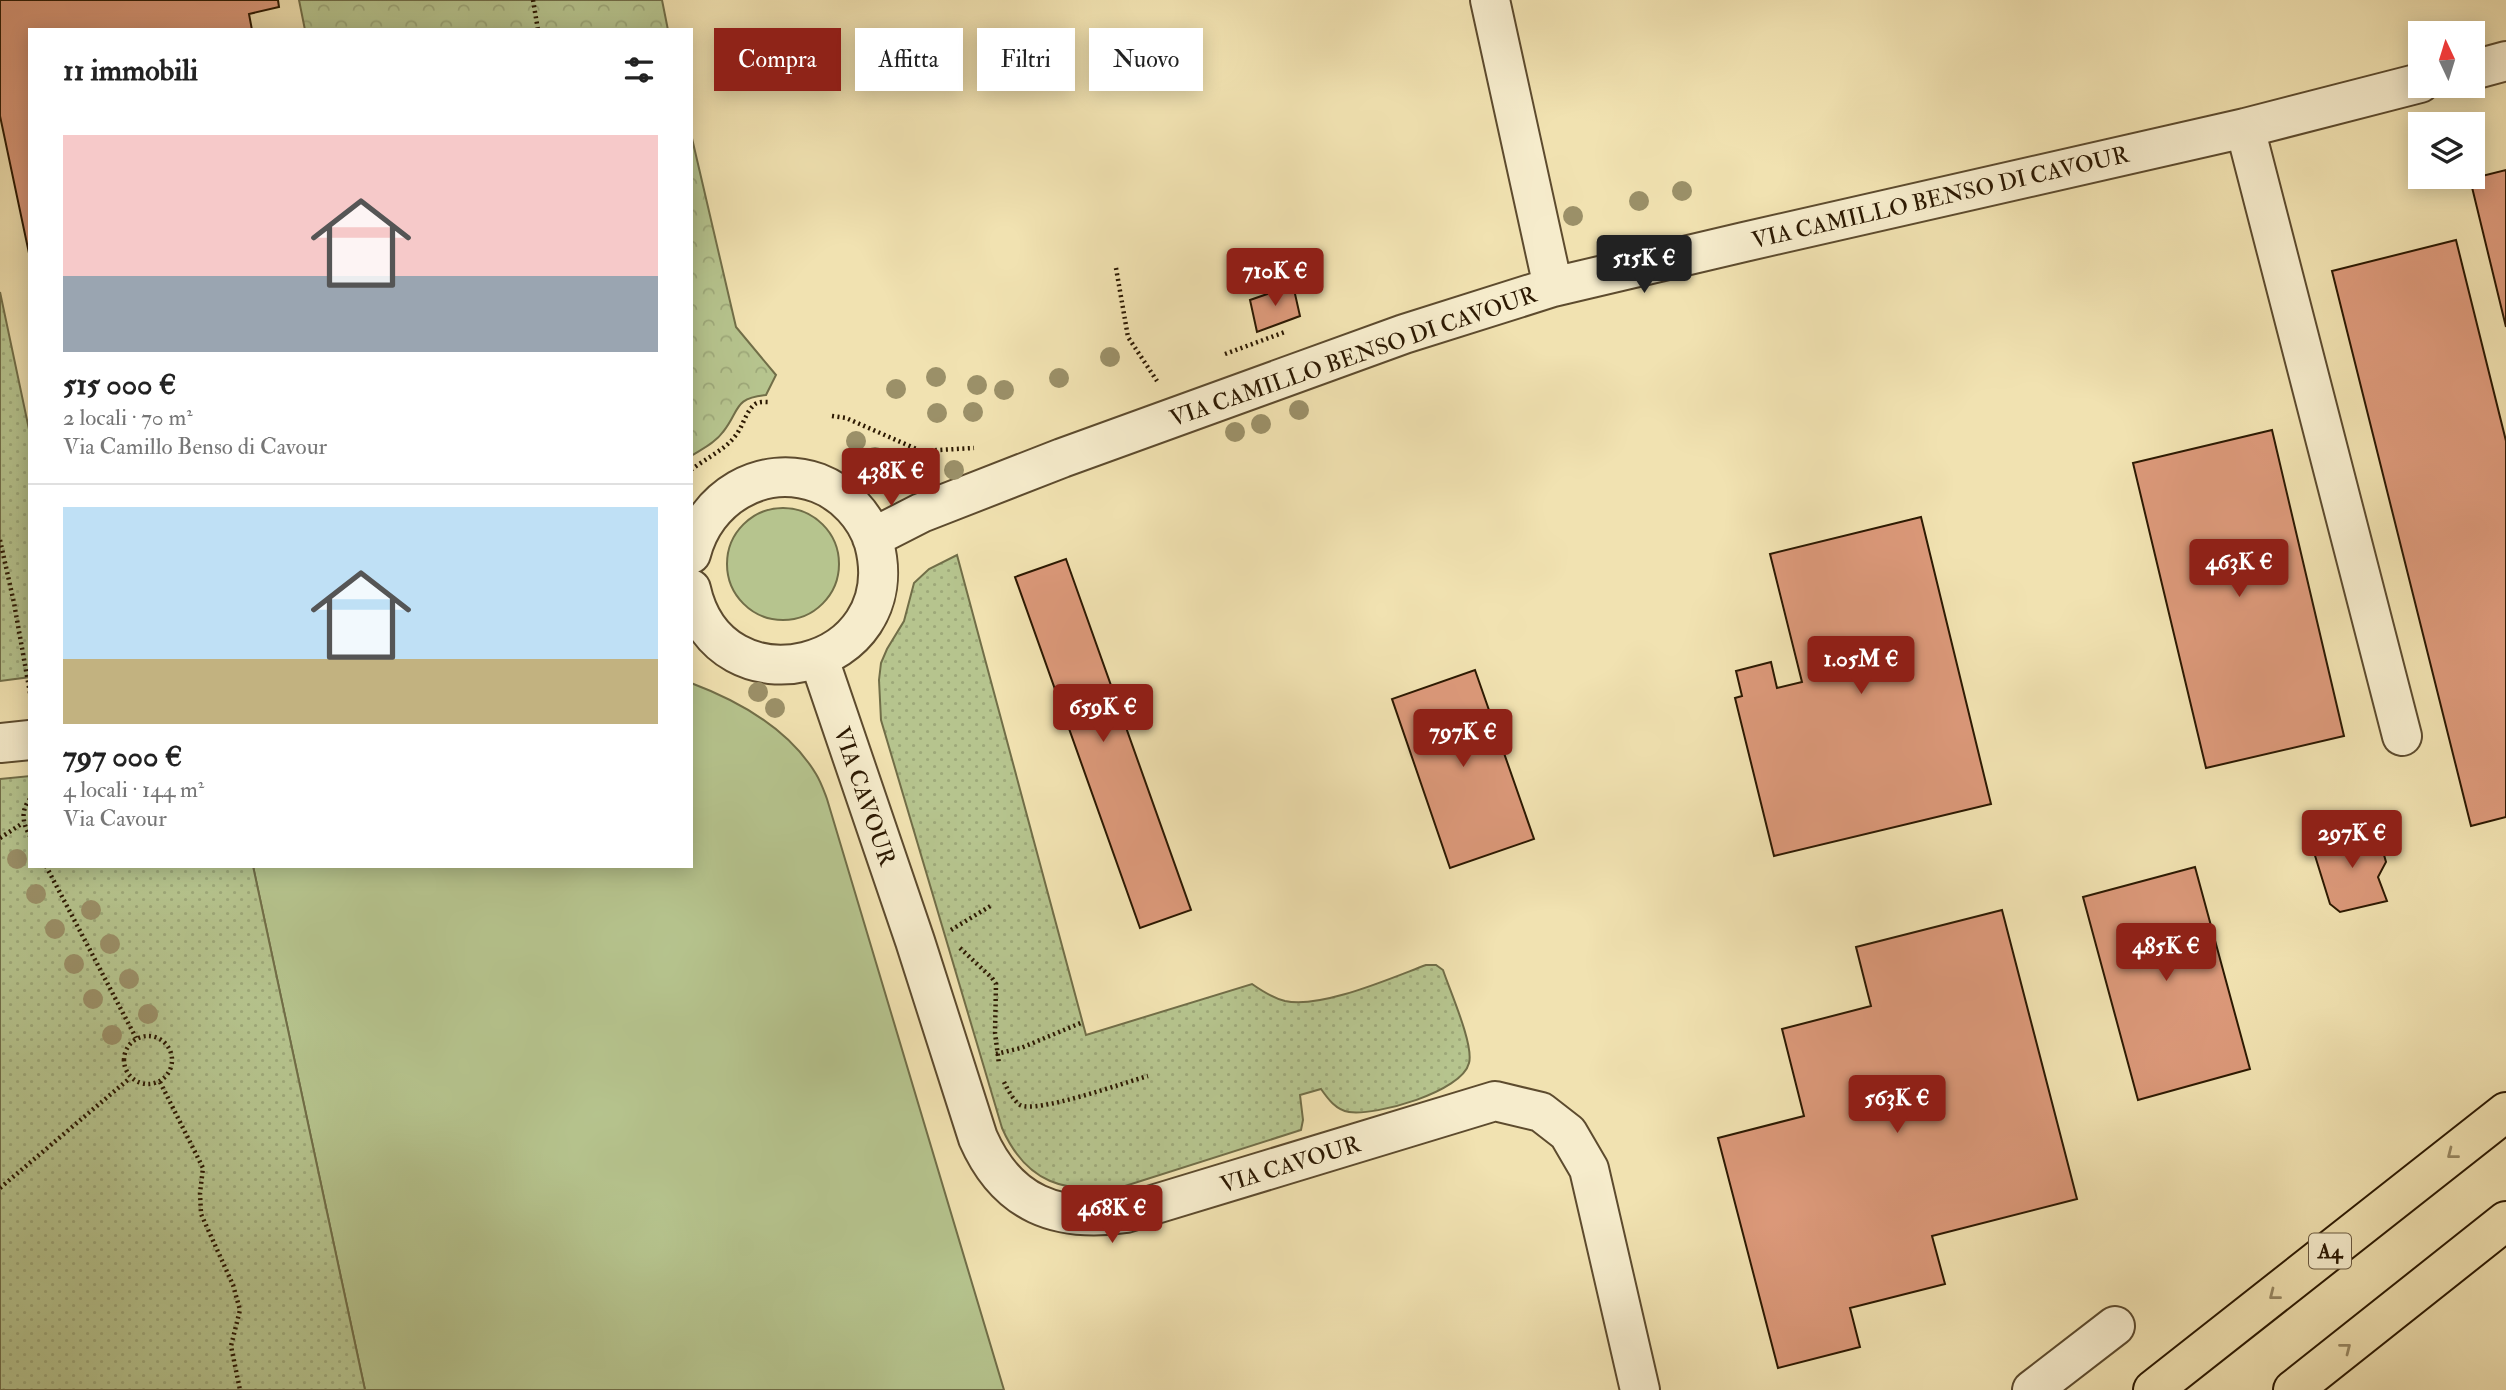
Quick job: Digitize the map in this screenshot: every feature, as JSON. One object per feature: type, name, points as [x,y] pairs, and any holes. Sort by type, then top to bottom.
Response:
[{"type":"highway","name":"A4","points":[[2153,1390],[2506,1112]]},
{"type":"highway","points":[[2292,1390],[2506,1221]]},
{"type":"street","points":[[1490,0],[1553,287]]},
{"type":"street","points":[[2485,67],[2506,61]]},
{"type":"street","name":"VIA CAMILLO BENSO DI CAVOUR","points":[[872,538],[920,513],[1062,458],[1404,334],[1553,287],[2245,128],[2408,86]]},
{"type":"street","points":[[2245,128],[2402,736]]},
{"type":"street","points":[[693,546],[705,519],[719,503],[736,490],[756,481],[778,477],[799,478],[836,492],[858,512],[872,538],[878,558],[874,600],[866,619],[853,636],[837,650],[819,659],[797,665],[776,666],[754,661],[734,652],[717,638],[704,621],[693,599]]},
{"type":"street","name":"VIA CAVOUR","points":[[819,659],[915,941],[978,1138],[988,1160],[1013,1191],[1048,1209],[1108,1216],[1126,1213],[1495,1101],[1541,1112],[1568,1133],[1589,1169],[1640,1390]]},
{"type":"street","points":[[0,743],[28,740]]},
{"type":"street","points":[[2032,1390],[2115,1326]]},
{"type":"path","points":[[533,0],[538,28]]},
{"type":"path","points":[[1116,268],[1128,337],[1157,381]]},
{"type":"path","points":[[693,468],[724,448],[736,435],[754,405],[760,401],[770,402]]},
{"type":"path","points":[[0,540],[28,682]]},
{"type":"path","points":[[28,802],[23,822],[28,832]]},
{"type":"path","points":[[0,838],[23,822]]},
{"type":"path","points":[[47,868],[136,1038]]},
{"type":"path","points":[[992,905],[949,931],[959,947],[996,985],[996,1054],[1000,1069]]},
{"type":"path","points":[[996,1054],[1021,1048],[1083,1022]]},
{"type":"path","points":[[155,1036],[170,1048],[172,1068],[160,1082],[144,1085],[130,1078],[123,1064],[125,1049],[136,1038],[155,1036]]},
{"type":"path","points":[[1003,1080],[1018,1104],[1029,1107],[1047,1105],[1148,1076]]},
{"type":"path","points":[[0,1188],[130,1078]]},
{"type":"path","points":[[160,1082],[203,1168],[201,1214],[233,1285],[240,1310],[231,1346],[240,1390]]},
{"type":"green space","points":[[299,0],[662,0],[668,28],[305,28]]},
{"type":"green space","points":[[693,143],[736,327],[776,375],[766,395],[742,402],[720,436],[693,455]]},
{"type":"green space","points":[[0,292],[28,425],[28,677],[0,681]]},
{"type":"green space","points":[[783,508],[804,513],[822,525],[834,543],[839,564],[834,585],[822,603],[804,615],[783,620],[762,615],[744,603],[732,585],[727,564],[732,543],[744,525],[762,513]]},
{"type":"green space","points":[[957,555],[1086,1035],[1252,984],[1285,1001],[1317,1001],[1356,991],[1426,965],[1436,965],[1443,970],[1468,1044],[1469,1063],[1463,1074],[1417,1100],[1378,1110],[1344,1111],[1333,1104],[1321,1089],[1300,1095],[1303,1120],[1301,1130],[1122,1187],[1101,1189],[1065,1186],[1035,1173],[1023,1161],[1002,1128],[881,720],[881,663],[904,621],[914,583],[929,569]]},
{"type":"green space","points":[[693,684],[727,698],[761,718],[792,743],[821,783],[1004,1390],[365,1390],[253,868],[693,868]]},
{"type":"green space","points":[[28,776],[28,868],[253,868],[365,1390],[0,1390],[0,779]]},
{"type":"building","points":[[0,0],[278,0],[279,7],[249,14],[252,28],[28,28],[28,249],[0,116]]},
{"type":"building","points":[[2506,170],[2506,327],[2472,189],[2485,189],[2485,175]]},
{"type":"building","points":[[2456,240],[2506,441],[2506,817],[2471,826],[2332,271]]},
{"type":"building","points":[[1293,285],[1300,316],[1257,332],[1250,300]]},
{"type":"building","points":[[2272,430],[2344,736],[2206,768],[2133,463]]},
{"type":"building","points":[[1921,517],[1991,804],[1774,856],[1735,698],[1742,696],[1736,671],[1771,662],[1777,688],[1802,682],[1770,554]]},
{"type":"building","points":[[1066,559],[1191,910],[1140,928],[1015,577]]},
{"type":"building","points":[[1475,670],[1534,839],[1450,868],[1392,699]]},
{"type":"building","points":[[2376,827],[2386,862],[2378,877],[2387,901],[2340,912],[2330,904],[2312,846]]},
{"type":"building","points":[[2195,867],[2250,1069],[2138,1100],[2083,897]]},
{"type":"building","points":[[2002,910],[2077,1199],[1932,1236],[1945,1284],[1850,1308],[1860,1347],[1778,1368],[1718,1138],[1804,1116],[1782,1029],[1871,1006],[1856,947]]}]
